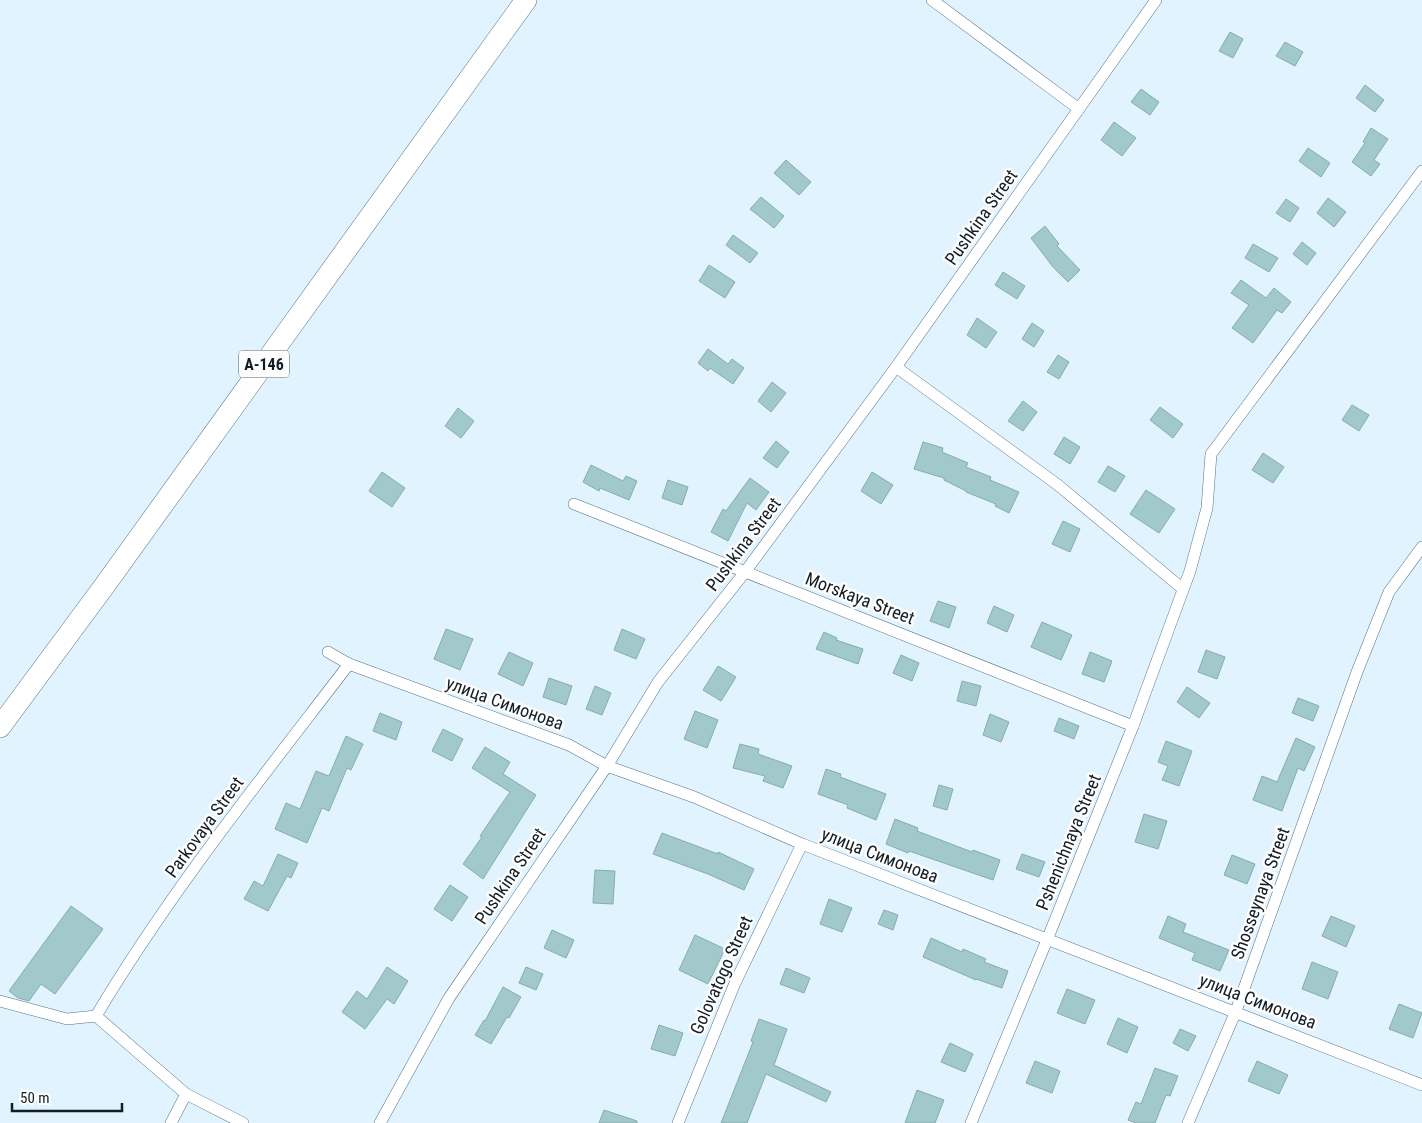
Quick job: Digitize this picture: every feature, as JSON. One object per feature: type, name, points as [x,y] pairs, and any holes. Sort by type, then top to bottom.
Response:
[{"type":"highway","name":"А-146","points":[[0,727],[105,585],[526,0]]},
{"type":"street","points":[[932,0],[1079,109]]},
{"type":"street","name":"Pushkina Street","points":[[380,1123],[448,998],[607,766],[658,682],[745,572],[896,367],[1156,0]]},
{"type":"street","name":"Pshenichnaya Street","points":[[971,1123],[1133,726],[1184,589],[1207,508],[1211,454],[1422,171]]},
{"type":"street","points":[[896,367],[1058,485],[1184,589]]},
{"type":"street","name":"Morskaya Street","points":[[574,504],[1133,726]]},
{"type":"street","name":"Shosseynaya Street","points":[[1188,1123],[1236,1011],[1357,672],[1389,592],[1422,547]]},
{"type":"street","name":"улица Симонова","points":[[328,652],[349,664],[569,745],[607,766],[694,797],[802,844],[1047,940],[1236,1011],[1422,1085]]},
{"type":"street","name":"Parkovaya Street","points":[[96,1016],[128,962],[208,848],[349,664]]},
{"type":"street","name":"Golovatogo Street","points":[[678,1123],[735,983],[802,844]]},
{"type":"street","points":[[0,1001],[67,1019],[96,1016],[186,1094],[243,1123]]},
{"type":"street","points":[[171,1123],[186,1094]]},
{"type":"building","points":[[1230,32],[1243,39],[1233,58],[1219,51]]},
{"type":"building","points":[[1285,42],[1303,52],[1295,66],[1276,56]]},
{"type":"building","points":[[1365,85],[1384,100],[1375,112],[1356,98]]},
{"type":"building","points":[[1141,89],[1159,102],[1150,115],[1131,102]]},
{"type":"building","points":[[1114,122],[1136,138],[1122,156],[1101,140]]},
{"type":"building","points":[[1371,128],[1388,139],[1374,160],[1380,164],[1371,176],[1352,162],[1365,143],[1363,142]]},
{"type":"building","points":[[1308,148],[1330,163],[1321,177],[1299,161]]},
{"type":"building","points":[[786,160],[811,182],[799,195],[774,173]]},
{"type":"building","points":[[761,197],[784,216],[774,228],[750,209]]},
{"type":"building","points":[[1328,198],[1346,212],[1334,227],[1317,213]]},
{"type":"building","points":[[1286,199],[1299,208],[1290,222],[1276,213]]},
{"type":"building","points":[[1045,226],[1059,244],[1057,246],[1080,270],[1068,282],[1053,267],[1031,238]]},
{"type":"building","points":[[733,235],[758,253],[750,263],[726,245]]},
{"type":"building","points":[[1302,242],[1316,253],[1307,265],[1293,254]]},
{"type":"building","points":[[1253,244],[1278,258],[1269,272],[1245,258]]},
{"type":"building","points":[[709,265],[735,282],[725,298],[699,281]]},
{"type":"building","points":[[1003,272],[1025,286],[1017,299],[995,285]]},
{"type":"building","points":[[1241,280],[1266,298],[1274,288],[1291,302],[1282,313],[1277,310],[1253,343],[1232,328],[1249,305],[1231,293]]},
{"type":"building","points":[[977,318],[997,332],[986,348],[967,335]]},
{"type":"building","points":[[1032,323],[1044,331],[1034,347],[1022,339]]},
{"type":"building","points":[[708,349],[728,364],[732,359],[744,368],[733,384],[710,368],[708,371],[698,363]]},
{"type":"building","points":[[1058,355],[1069,362],[1059,379],[1047,372]]},
{"type":"building","points":[[772,382],[786,393],[771,412],[758,401]]},
{"type":"building","points":[[1023,401],[1037,412],[1023,431],[1008,421]]},
{"type":"building","points":[[1352,405],[1369,415],[1359,431],[1342,420]]},
{"type":"building","points":[[1160,407],[1183,424],[1173,438],[1150,420]]},
{"type":"building","points":[[458,408],[474,421],[461,438],[445,426]]},
{"type":"building","points":[[1064,437],[1080,447],[1070,464],[1054,454]]},
{"type":"building","points":[[776,441],[789,452],[777,468],[763,458]]},
{"type":"building","points":[[923,442],[943,448],[942,452],[968,463],[966,467],[991,477],[990,480],[1019,492],[1009,513],[995,506],[996,504],[966,492],[944,480],[944,478],[914,469]]},
{"type":"building","points":[[1263,453],[1284,467],[1273,483],[1252,470]]},
{"type":"building","points":[[591,465],[623,481],[626,476],[637,481],[629,500],[600,488],[599,491],[583,482]]},
{"type":"building","points":[[1108,466],[1125,476],[1115,492],[1098,482]]},
{"type":"building","points":[[382,472],[405,488],[392,507],[369,491]]},
{"type":"building","points":[[872,472],[893,485],[881,504],[861,491]]},
{"type":"building","points":[[750,478],[769,492],[756,510],[747,503],[728,541],[711,532],[723,509],[726,511]]},
{"type":"building","points":[[668,480],[688,487],[682,505],[662,498]]},
{"type":"building","points":[[1146,490],[1175,509],[1159,533],[1130,514]]},
{"type":"building","points":[[1063,521],[1080,529],[1070,552],[1052,544]]},
{"type":"building","points":[[938,601],[956,607],[949,628],[930,621]]},
{"type":"building","points":[[994,606],[1014,615],[1007,632],[987,623]]},
{"type":"building","points":[[1042,622],[1072,635],[1061,660],[1031,647]]},
{"type":"building","points":[[446,629],[473,639],[460,670],[434,659]]},
{"type":"building","points":[[622,629],[645,639],[636,659],[614,650]]},
{"type":"building","points":[[824,632],[837,638],[836,640],[863,649],[858,664],[816,649]]},
{"type":"building","points":[[1206,650],[1225,657],[1217,679],[1198,672]]},
{"type":"building","points":[[509,652],[533,663],[523,686],[498,674]]},
{"type":"building","points":[[1090,652],[1112,661],[1104,682],[1082,674]]},
{"type":"building","points":[[901,655],[919,663],[912,681],[893,673]]},
{"type":"building","points":[[718,666],[736,677],[721,701],[703,690]]},
{"type":"building","points":[[549,678],[572,686],[566,705],[543,697]]},
{"type":"building","points":[[962,681],[981,686],[976,706],[957,701]]},
{"type":"building","points":[[595,686],[611,693],[602,715],[586,709]]},
{"type":"building","points":[[1187,687],[1210,703],[1199,718],[1177,702]]},
{"type":"building","points":[[1298,698],[1319,706],[1313,721],[1292,713]]},
{"type":"building","points":[[695,711],[718,720],[707,748],[684,739]]},
{"type":"building","points":[[380,713],[402,722],[396,740],[373,731]]},
{"type":"building","points":[[990,714],[1009,722],[1001,742],[983,735]]},
{"type":"building","points":[[1059,718],[1079,726],[1074,739],[1054,731]]},
{"type":"building","points":[[443,729],[463,739],[452,761],[432,751]]},
{"type":"building","points":[[346,736],[363,744],[351,770],[347,768],[329,811],[322,808],[307,843],[275,829],[286,803],[300,809],[316,771],[329,776]]},
{"type":"building","points":[[1296,738],[1315,747],[1304,771],[1298,768],[1282,811],[1253,800],[1262,776],[1277,782]]},
{"type":"building","points":[[1166,741],[1192,751],[1179,786],[1162,780],[1168,766],[1158,762]]},
{"type":"building","points":[[740,744],[759,749],[758,754],[792,766],[783,788],[763,781],[765,776],[733,768]]},
{"type":"building","points":[[485,747],[510,762],[503,774],[536,795],[483,879],[463,864],[510,792],[472,768]]},
{"type":"building","points":[[826,769],[841,774],[840,777],[886,794],[876,820],[847,808],[848,805],[818,794]]},
{"type":"building","points":[[939,785],[953,789],[947,810],[933,806]]},
{"type":"building","points":[[1144,814],[1167,821],[1158,849],[1135,842]]},
{"type":"building","points":[[895,819],[918,828],[917,831],[972,852],[973,850],[1000,860],[993,880],[909,851],[908,853],[886,844]]},
{"type":"building","points":[[662,833],[718,854],[718,852],[754,869],[744,890],[708,874],[653,854]]},
{"type":"building","points":[[278,854],[298,863],[291,878],[287,876],[268,911],[244,899],[254,881],[263,886]]},
{"type":"building","points":[[1022,854],[1045,862],[1039,877],[1016,869]]},
{"type":"building","points":[[1232,855],[1255,864],[1247,884],[1224,875]]},
{"type":"building","points":[[595,870],[615,871],[613,904],[593,903]]},
{"type":"building","points":[[450,885],[468,897],[452,921],[434,909]]},
{"type":"building","points":[[829,899],[852,908],[842,932],[820,924]]},
{"type":"building","points":[[71,906],[103,929],[55,994],[41,984],[29,1001],[18,998],[9,991]]},
{"type":"building","points":[[884,910],[898,915],[893,930],[878,924]]},
{"type":"building","points":[[1168,916],[1186,924],[1183,932],[1229,950],[1220,971],[1192,960],[1195,953],[1159,938]]},
{"type":"building","points":[[1331,916],[1355,926],[1346,947],[1322,936]]},
{"type":"building","points":[[552,930],[574,940],[566,958],[544,948]]},
{"type":"building","points":[[695,935],[725,949],[708,984],[679,970]]},
{"type":"building","points":[[931,938],[962,952],[963,949],[986,959],[984,962],[1008,971],[1002,988],[976,980],[923,957]]},
{"type":"building","points":[[1312,962],[1338,972],[1328,999],[1302,989]]},
{"type":"building","points":[[387,967],[408,981],[394,1004],[387,999],[365,1029],[342,1012],[357,991],[367,999]]},
{"type":"building","points":[[526,967],[543,974],[536,990],[519,983]]},
{"type":"building","points":[[786,968],[810,978],[804,993],[780,984]]},
{"type":"building","points":[[503,987],[521,997],[491,1044],[475,1035],[485,1021]]},
{"type":"building","points":[[1067,989],[1095,1000],[1085,1024],[1057,1013]]},
{"type":"building","points":[[1399,1004],[1422,1013],[1413,1038],[1389,1029]]},
{"type":"building","points":[[1118,1018],[1138,1027],[1127,1053],[1107,1044]]},
{"type":"building","points":[[759,1019],[787,1029],[774,1065],[831,1092],[826,1102],[766,1074],[747,1123],[721,1123],[753,1042],[751,1041]]},
{"type":"building","points":[[659,1025],[683,1033],[675,1056],[651,1049]]},
{"type":"building","points":[[1180,1029],[1196,1036],[1188,1051],[1173,1043]]},
{"type":"building","points":[[950,1043],[973,1054],[965,1072],[941,1062]]},
{"type":"building","points":[[1035,1061],[1060,1071],[1052,1093],[1026,1083]]},
{"type":"building","points":[[1257,1061],[1288,1075],[1279,1094],[1248,1081]]},
{"type":"building","points":[[1155,1068],[1178,1076],[1170,1096],[1166,1095],[1155,1123],[1136,1123],[1128,1120],[1136,1102],[1141,1104]]},
{"type":"building","points":[[917,1090],[944,1100],[935,1123],[905,1123]]},
{"type":"building","points":[[604,1110],[637,1121],[637,1123],[599,1123]]}]
